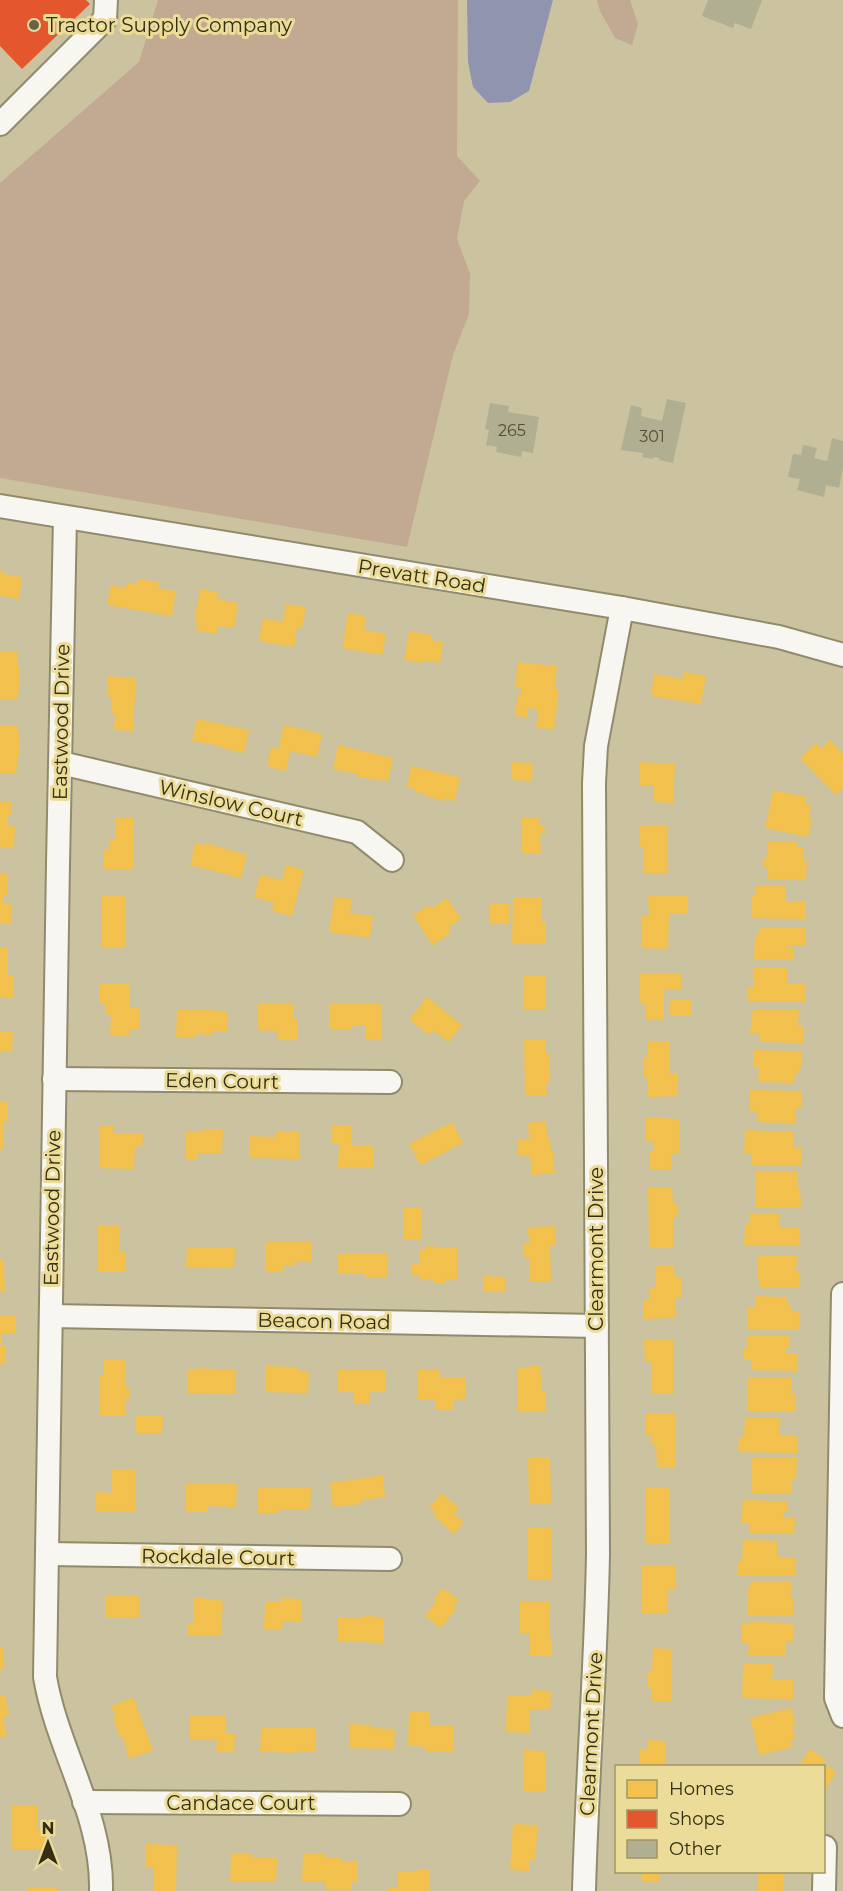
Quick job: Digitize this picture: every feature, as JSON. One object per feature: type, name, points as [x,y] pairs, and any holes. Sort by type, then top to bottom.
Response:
[{"type":"street","points":[[0,124],[105,19],[106,0]]},
{"type":"street","name":"Prevatt Road","points":[[0,506],[622,608],[779,637],[843,655]]},
{"type":"street","name":"Eastwood Drive","points":[[66,517],[54,1079],[45,1677],[49,1704],[84,1802],[97,1850],[101,1891]]},
{"type":"street","name":"Clearmont Drive","points":[[584,1891],[597,1619],[594,783],[596,746],[622,608]]},
{"type":"street","name":"Winslow Court","points":[[61,763],[357,832],[392,860]]},
{"type":"street","name":"Eden Court","points":[[54,1079],[390,1082]]},
{"type":"street","points":[[843,1294],[836,1698],[843,1716]]},
{"type":"street","name":"Beacon Road","points":[[51,1316],[597,1326]]},
{"type":"street","name":"Rockdale Court","points":[[47,1554],[390,1559]]},
{"type":"street","name":"Candace Court","points":[[84,1802],[399,1804]]},
{"type":"street","points":[[824,1873],[824,1891]]},
{"type":"shaded area","points":[[158,0],[458,0],[457,156],[480,181],[464,201],[457,239],[470,274],[469,314],[453,355],[407,547],[0,478],[0,183],[139,62]]},
{"type":"shaded area","points":[[597,0],[630,0],[638,24],[632,45],[615,38],[600,11]]},
{"type":"water","points":[[467,0],[553,0],[529,91],[510,102],[488,103],[473,87],[468,62]]},
{"type":"building: Homes","points":[[0,571],[6,572],[6,575],[22,577],[19,599],[0,596]]},
{"type":"building: Homes","points":[[138,579],[159,582],[158,588],[176,591],[172,616],[107,605],[111,585],[126,588],[127,582],[137,584]]},
{"type":"building: Homes","points":[[200,589],[218,592],[217,599],[238,603],[234,628],[218,626],[217,634],[196,630],[197,622],[194,622]]},
{"type":"building: Homes","points":[[286,604],[306,607],[302,628],[297,627],[294,647],[259,641],[263,618],[283,622]]},
{"type":"building: Homes","points":[[348,613],[366,616],[364,630],[386,634],[382,655],[342,648]]},
{"type":"building: Homes","points":[[409,631],[432,635],[431,640],[443,642],[440,663],[404,660]]},
{"type":"building: Homes","points":[[0,652],[18,652],[18,666],[20,666],[18,699],[0,699]]},
{"type":"building: Homes","points":[[518,662],[557,666],[555,690],[559,691],[554,729],[536,728],[538,709],[528,708],[527,717],[515,716],[518,694],[521,695],[522,689],[515,688]]},
{"type":"building: Homes","points":[[684,672],[706,676],[701,704],[651,696],[654,674],[683,679]]},
{"type":"building: Homes","points":[[108,676],[136,678],[133,731],[114,730],[115,714],[111,714],[112,698],[107,698]]},
{"type":"building: Homes","points":[[197,719],[249,730],[244,753],[222,748],[222,746],[192,741]]},
{"type":"building: Homes","points":[[284,725],[322,734],[317,757],[290,751],[286,771],[267,766],[271,747],[278,749]]},
{"type":"building: Homes","points":[[0,726],[18,726],[20,755],[18,755],[16,774],[0,774]]},
{"type":"building: Homes","points":[[830,740],[843,754],[843,788],[836,795],[800,758],[816,743],[821,749]]},
{"type":"building: Homes","points":[[338,745],[393,758],[388,781],[357,777],[357,774],[333,769]]},
{"type":"building: Homes","points":[[512,762],[533,763],[532,781],[511,780]]},
{"type":"building: Homes","points":[[640,762],[675,764],[673,803],[653,802],[654,785],[639,785]]},
{"type":"building: Homes","points":[[411,766],[460,777],[455,801],[425,796],[407,787]]},
{"type":"building: Homes","points":[[773,790],[807,797],[805,804],[811,805],[809,818],[812,819],[808,837],[765,828]]},
{"type":"building: Homes","points":[[0,802],[11,802],[8,826],[15,826],[14,847],[0,847]]},
{"type":"building: Homes","points":[[540,817],[540,825],[544,825],[545,833],[540,834],[541,854],[522,854],[521,818]]},
{"type":"building: Homes","points":[[115,818],[134,818],[134,870],[104,869],[104,850],[109,850],[109,839],[115,839]]},
{"type":"building: Homes","points":[[639,825],[667,825],[667,873],[644,873],[644,847],[639,847]]},
{"type":"building: Homes","points":[[768,841],[798,842],[798,847],[803,847],[803,861],[807,861],[806,879],[768,879],[768,867],[764,867],[764,857],[768,857]]},
{"type":"building: Homes","points":[[195,843],[205,845],[206,843],[247,855],[241,878],[190,865]]},
{"type":"building: Homes","points":[[286,865],[304,870],[292,916],[272,911],[274,903],[254,897],[260,875],[282,880]]},
{"type":"building: Homes","points":[[0,874],[8,874],[7,895],[4,895],[4,903],[11,903],[11,924],[0,924]]},
{"type":"building: Homes","points":[[756,885],[786,885],[786,901],[806,901],[806,919],[751,918],[752,895],[756,895]]},
{"type":"building: Homes","points":[[102,895],[125,895],[125,948],[102,948]]},
{"type":"building: Homes","points":[[648,896],[688,896],[688,914],[669,913],[668,949],[641,948],[642,916],[649,916]]},
{"type":"building: Homes","points":[[334,897],[352,899],[350,913],[373,916],[370,938],[329,932]]},
{"type":"building: Homes","points":[[513,897],[542,897],[542,921],[546,921],[546,943],[512,943]]},
{"type":"building: Homes","points":[[447,898],[461,919],[448,927],[451,933],[432,945],[413,915]]},
{"type":"building: Homes","points":[[490,903],[509,903],[509,924],[490,924]]},
{"type":"building: Homes","points":[[759,927],[805,928],[805,946],[788,946],[788,948],[794,948],[794,960],[754,959],[755,934],[759,934]]},
{"type":"building: Homes","points":[[0,948],[8,948],[8,975],[14,975],[13,998],[0,998]]},
{"type":"building: Homes","points":[[753,967],[787,967],[787,984],[805,984],[805,1002],[747,1001],[747,987],[753,987]]},
{"type":"building: Homes","points":[[640,973],[681,973],[681,989],[664,989],[664,1019],[645,1019],[645,1003],[640,1003]]},
{"type":"building: Homes","points":[[524,975],[546,975],[546,1009],[524,1009]]},
{"type":"building: Homes","points":[[100,984],[130,984],[130,1007],[140,1007],[140,1029],[130,1029],[130,1036],[110,1036],[111,1015],[105,1014],[105,1004],[100,1004]]},
{"type":"building: Homes","points":[[427,997],[462,1025],[448,1042],[433,1030],[429,1035],[409,1019]]},
{"type":"building: Homes","points":[[669,999],[692,999],[692,1016],[669,1016]]},
{"type":"building: Homes","points":[[258,1003],[294,1004],[294,1020],[298,1020],[298,1040],[278,1040],[278,1031],[257,1030]]},
{"type":"building: Homes","points":[[329,1003],[382,1004],[382,1040],[365,1039],[365,1026],[351,1026],[351,1029],[329,1029]]},
{"type":"building: Homes","points":[[177,1009],[228,1011],[227,1032],[212,1031],[212,1035],[196,1034],[196,1037],[176,1037]]},
{"type":"building: Homes","points":[[753,1009],[799,1010],[798,1025],[804,1025],[804,1043],[759,1042],[759,1033],[750,1033]]},
{"type":"building: Homes","points":[[0,1031],[13,1031],[12,1052],[0,1051]]},
{"type":"building: Homes","points":[[524,1039],[546,1039],[550,1083],[546,1083],[547,1095],[525,1095]]},
{"type":"building: Homes","points":[[648,1041],[670,1041],[670,1073],[678,1073],[678,1096],[648,1097],[648,1078],[644,1078],[644,1057],[648,1057]]},
{"type":"building: Homes","points":[[753,1050],[802,1051],[801,1068],[798,1074],[795,1074],[794,1083],[758,1082],[759,1067],[753,1067]]},
{"type":"building: Homes","points":[[750,1090],[802,1091],[802,1108],[795,1108],[795,1123],[757,1122],[757,1111],[750,1111]]},
{"type":"building: Homes","points":[[0,1101],[8,1101],[8,1122],[4,1122],[4,1149],[0,1149]]},
{"type":"building: Homes","points":[[645,1117],[679,1119],[679,1153],[671,1153],[671,1169],[650,1169],[650,1151],[653,1151],[653,1141],[645,1141]]},
{"type":"building: Homes","points":[[546,1121],[555,1173],[532,1175],[530,1155],[518,1156],[517,1140],[529,1139],[528,1123]]},
{"type":"building: Homes","points":[[452,1122],[463,1143],[420,1165],[409,1144]]},
{"type":"building: Homes","points":[[332,1125],[351,1125],[351,1145],[374,1145],[373,1168],[338,1167],[339,1144],[332,1144]]},
{"type":"building: Homes","points":[[100,1126],[113,1126],[113,1133],[143,1134],[142,1147],[135,1146],[134,1169],[99,1168]]},
{"type":"building: Homes","points":[[202,1129],[223,1129],[222,1153],[198,1153],[198,1160],[186,1160],[186,1132],[202,1132]]},
{"type":"building: Homes","points":[[745,1130],[794,1132],[794,1148],[802,1148],[801,1166],[752,1165],[752,1153],[744,1153]]},
{"type":"building: Homes","points":[[276,1131],[299,1131],[299,1159],[249,1158],[249,1136],[276,1137]]},
{"type":"building: Homes","points":[[755,1172],[798,1172],[801,1207],[755,1207]]},
{"type":"building: Homes","points":[[648,1187],[672,1187],[673,1204],[677,1204],[677,1217],[673,1217],[673,1248],[649,1248]]},
{"type":"building: Homes","points":[[404,1207],[422,1207],[421,1239],[403,1239]]},
{"type":"building: Homes","points":[[749,1213],[779,1213],[779,1228],[799,1228],[799,1246],[744,1246],[745,1223],[749,1223]]},
{"type":"building: Homes","points":[[98,1225],[119,1225],[119,1251],[125,1251],[125,1272],[98,1272]]},
{"type":"building: Homes","points":[[555,1226],[555,1246],[550,1246],[551,1281],[529,1281],[529,1258],[523,1258],[523,1243],[529,1243],[528,1227]]},
{"type":"building: Homes","points":[[265,1242],[311,1242],[311,1262],[295,1261],[295,1266],[284,1266],[284,1272],[265,1271]]},
{"type":"building: Homes","points":[[426,1246],[457,1248],[457,1279],[445,1279],[445,1283],[433,1283],[433,1279],[419,1279],[419,1275],[412,1275],[412,1264],[419,1264],[419,1250],[426,1250]]},
{"type":"building: Homes","points":[[187,1248],[235,1248],[234,1268],[186,1267]]},
{"type":"building: Homes","points":[[338,1253],[388,1254],[388,1278],[365,1278],[365,1274],[338,1274]]},
{"type":"building: Homes","points":[[757,1255],[797,1256],[796,1272],[799,1272],[799,1287],[760,1287],[760,1279],[757,1279]]},
{"type":"building: Homes","points":[[0,1260],[4,1260],[5,1291],[0,1291]]},
{"type":"building: Homes","points":[[655,1265],[674,1265],[675,1277],[682,1277],[682,1298],[675,1298],[675,1318],[643,1319],[643,1299],[650,1299],[650,1288],[656,1288]]},
{"type":"building: Homes","points":[[484,1276],[505,1277],[505,1292],[483,1291]]},
{"type":"building: Homes","points":[[755,1296],[788,1297],[788,1305],[792,1305],[792,1312],[799,1312],[799,1330],[747,1329],[747,1307],[755,1307]]},
{"type":"building: Homes","points":[[0,1316],[16,1316],[16,1334],[2,1334],[2,1343],[0,1343]]},
{"type":"building: Homes","points":[[748,1336],[790,1336],[786,1353],[797,1353],[797,1371],[752,1370],[752,1360],[743,1360],[743,1347],[748,1347]]},
{"type":"building: Homes","points":[[644,1339],[673,1339],[673,1394],[651,1394],[651,1362],[645,1362]]},
{"type":"building: Homes","points":[[0,1346],[5,1346],[5,1363],[0,1363]]},
{"type":"building: Homes","points":[[103,1360],[125,1360],[125,1388],[129,1388],[129,1400],[125,1399],[125,1416],[100,1416],[100,1376],[103,1376]]},
{"type":"building: Homes","points":[[529,1365],[540,1365],[542,1392],[546,1392],[546,1412],[518,1412],[518,1367],[529,1367]]},
{"type":"building: Homes","points":[[265,1366],[299,1367],[299,1372],[309,1372],[308,1393],[265,1392]]},
{"type":"building: Homes","points":[[187,1369],[235,1370],[235,1394],[187,1393]]},
{"type":"building: Homes","points":[[338,1370],[386,1370],[385,1392],[369,1392],[369,1403],[354,1403],[354,1392],[338,1392]]},
{"type":"building: Homes","points":[[418,1370],[439,1370],[439,1377],[466,1377],[465,1400],[454,1399],[454,1410],[436,1410],[436,1399],[417,1399]]},
{"type":"building: Homes","points":[[748,1377],[791,1378],[791,1394],[796,1394],[796,1412],[747,1411]]},
{"type":"building: Homes","points":[[645,1414],[676,1414],[676,1468],[657,1468],[656,1445],[651,1445],[651,1435],[645,1435]]},
{"type":"building: Homes","points":[[135,1415],[163,1415],[162,1433],[135,1433]]},
{"type":"building: Homes","points":[[745,1417],[780,1418],[779,1435],[797,1435],[797,1453],[738,1452],[739,1436],[744,1437]]},
{"type":"building: Homes","points":[[528,1457],[550,1457],[551,1503],[529,1504]]},
{"type":"building: Homes","points":[[751,1458],[797,1458],[796,1479],[792,1479],[792,1493],[751,1493]]},
{"type":"building: Homes","points":[[112,1470],[136,1470],[135,1512],[95,1511],[96,1492],[112,1493]]},
{"type":"building: Homes","points":[[383,1475],[385,1497],[361,1500],[361,1504],[333,1507],[330,1483]]},
{"type":"building: Homes","points":[[186,1484],[237,1484],[236,1507],[208,1506],[208,1512],[186,1512]]},
{"type":"building: Homes","points":[[258,1487],[311,1488],[310,1510],[258,1513]]},
{"type":"building: Homes","points":[[645,1488],[670,1488],[670,1543],[645,1543]]},
{"type":"building: Homes","points":[[442,1493],[459,1508],[454,1513],[464,1522],[454,1534],[434,1516],[436,1514],[429,1507]]},
{"type":"building: Homes","points":[[743,1500],[787,1501],[787,1511],[783,1511],[783,1517],[795,1517],[794,1534],[750,1533],[750,1524],[741,1524]]},
{"type":"building: Homes","points":[[527,1528],[551,1528],[552,1579],[528,1579]]},
{"type":"building: Homes","points":[[743,1540],[777,1541],[777,1558],[795,1558],[795,1576],[737,1575],[737,1562],[742,1562]]},
{"type":"building: Homes","points":[[642,1565],[676,1565],[676,1590],[668,1590],[668,1614],[642,1614]]},
{"type":"building: Homes","points":[[751,1581],[792,1582],[790,1598],[793,1598],[793,1616],[747,1615],[747,1588],[750,1588]]},
{"type":"building: Homes","points":[[443,1588],[459,1600],[453,1607],[456,1609],[441,1628],[425,1616]]},
{"type":"building: Homes","points":[[105,1595],[139,1595],[139,1617],[105,1618]]},
{"type":"building: Homes","points":[[193,1597],[223,1601],[221,1635],[187,1635],[187,1624],[193,1624]]},
{"type":"building: Homes","points":[[281,1598],[302,1599],[301,1622],[283,1622],[282,1629],[264,1629],[265,1601],[281,1601]]},
{"type":"building: Homes","points":[[520,1602],[549,1602],[549,1639],[552,1639],[552,1656],[530,1656],[530,1633],[520,1633]]},
{"type":"building: Homes","points":[[364,1615],[384,1618],[384,1643],[337,1641],[338,1617],[364,1618]]},
{"type":"building: Homes","points":[[749,1622],[794,1623],[793,1641],[786,1641],[786,1656],[748,1655],[749,1644],[741,1643],[742,1624],[749,1624]]},
{"type":"building: Homes","points":[[0,1648],[3,1648],[3,1669],[0,1669]]},
{"type":"building: Homes","points":[[653,1648],[671,1649],[671,1702],[652,1702],[652,1688],[647,1688],[647,1671],[652,1671]]},
{"type":"building: Homes","points":[[743,1663],[773,1664],[772,1680],[793,1680],[793,1699],[742,1698]]},
{"type":"building: Homes","points":[[531,1690],[551,1691],[550,1710],[530,1709],[530,1733],[506,1732],[507,1696],[531,1696]]},
{"type":"building: Homes","points":[[5,1695],[9,1716],[3,1717],[7,1736],[0,1737],[0,1696]]},
{"type":"building: Homes","points":[[133,1697],[153,1750],[129,1759],[123,1737],[120,1738],[113,1718],[116,1717],[111,1706]]},
{"type":"building: Homes","points":[[791,1708],[796,1726],[792,1726],[795,1739],[790,1741],[792,1747],[759,1755],[750,1718]]},
{"type":"building: Homes","points":[[409,1711],[430,1711],[430,1725],[454,1726],[453,1751],[426,1751],[426,1747],[408,1745]]},
{"type":"building: Homes","points":[[190,1715],[226,1715],[226,1734],[235,1734],[234,1752],[216,1752],[217,1739],[190,1739]]},
{"type":"building: Homes","points":[[349,1724],[395,1729],[394,1749],[349,1748]]},
{"type":"building: Homes","points":[[261,1727],[316,1728],[316,1751],[290,1753],[260,1751]]},
{"type":"building: Homes","points":[[648,1740],[666,1741],[665,1765],[639,1765],[640,1749],[647,1749]]},
{"type":"building: Homes","points":[[810,1749],[825,1759],[823,1763],[836,1772],[825,1789],[825,1765],[800,1765]]},
{"type":"building: Homes","points":[[523,1750],[545,1751],[546,1792],[523,1791]]},
{"type":"building: Homes","points":[[11,1806],[37,1806],[38,1830],[47,1830],[48,1849],[11,1849]]},
{"type":"building: Homes","points":[[513,1824],[538,1825],[535,1860],[530,1860],[530,1871],[510,1870]]},
{"type":"building: Homes","points":[[145,1844],[177,1845],[176,1891],[153,1891],[154,1867],[145,1867]]},
{"type":"building: Homes","points":[[231,1853],[251,1853],[251,1858],[277,1858],[276,1881],[230,1881]]},
{"type":"building: Homes","points":[[303,1854],[325,1854],[325,1857],[341,1858],[341,1861],[358,1862],[358,1882],[352,1882],[352,1890],[326,1890],[326,1881],[302,1881]]},
{"type":"building: Homes","points":[[417,1869],[430,1869],[430,1891],[388,1891],[388,1887],[397,1888],[398,1872],[417,1872]]},
{"type":"building: Homes","points":[[642,1873],[659,1873],[659,1882],[642,1881]]},
{"type":"building: Homes","points":[[758,1873],[783,1873],[783,1891],[758,1891]]},
{"type":"building: Homes","points":[[28,1887],[57,1888],[57,1891],[28,1891]]},
{"type":"building: Shops","name":"Tractor Supply Company","points":[[0,0],[86,0],[90,4],[22,69],[0,46]]},
{"type":"building: Other","points":[[708,0],[762,0],[751,29],[735,23],[733,28],[702,16]]},
{"type":"building: Other","points":[[667,399],[686,403],[673,463],[659,460],[660,458],[642,457],[643,453],[621,450],[631,405],[642,408],[641,416],[662,421]]},
{"type":"building: Other","points":[[490,403],[509,406],[508,412],[539,417],[533,453],[522,451],[521,457],[496,452],[497,447],[486,445],[489,430],[485,429]]},
{"type":"building: Other","points":[[832,438],[843,441],[843,469],[839,488],[826,485],[824,497],[797,490],[800,479],[788,477],[793,454],[801,455],[803,445],[817,448],[814,458],[827,461]]},
{"type":"place","name":"Tractor Supply Company","points":[[34,25]]}]
